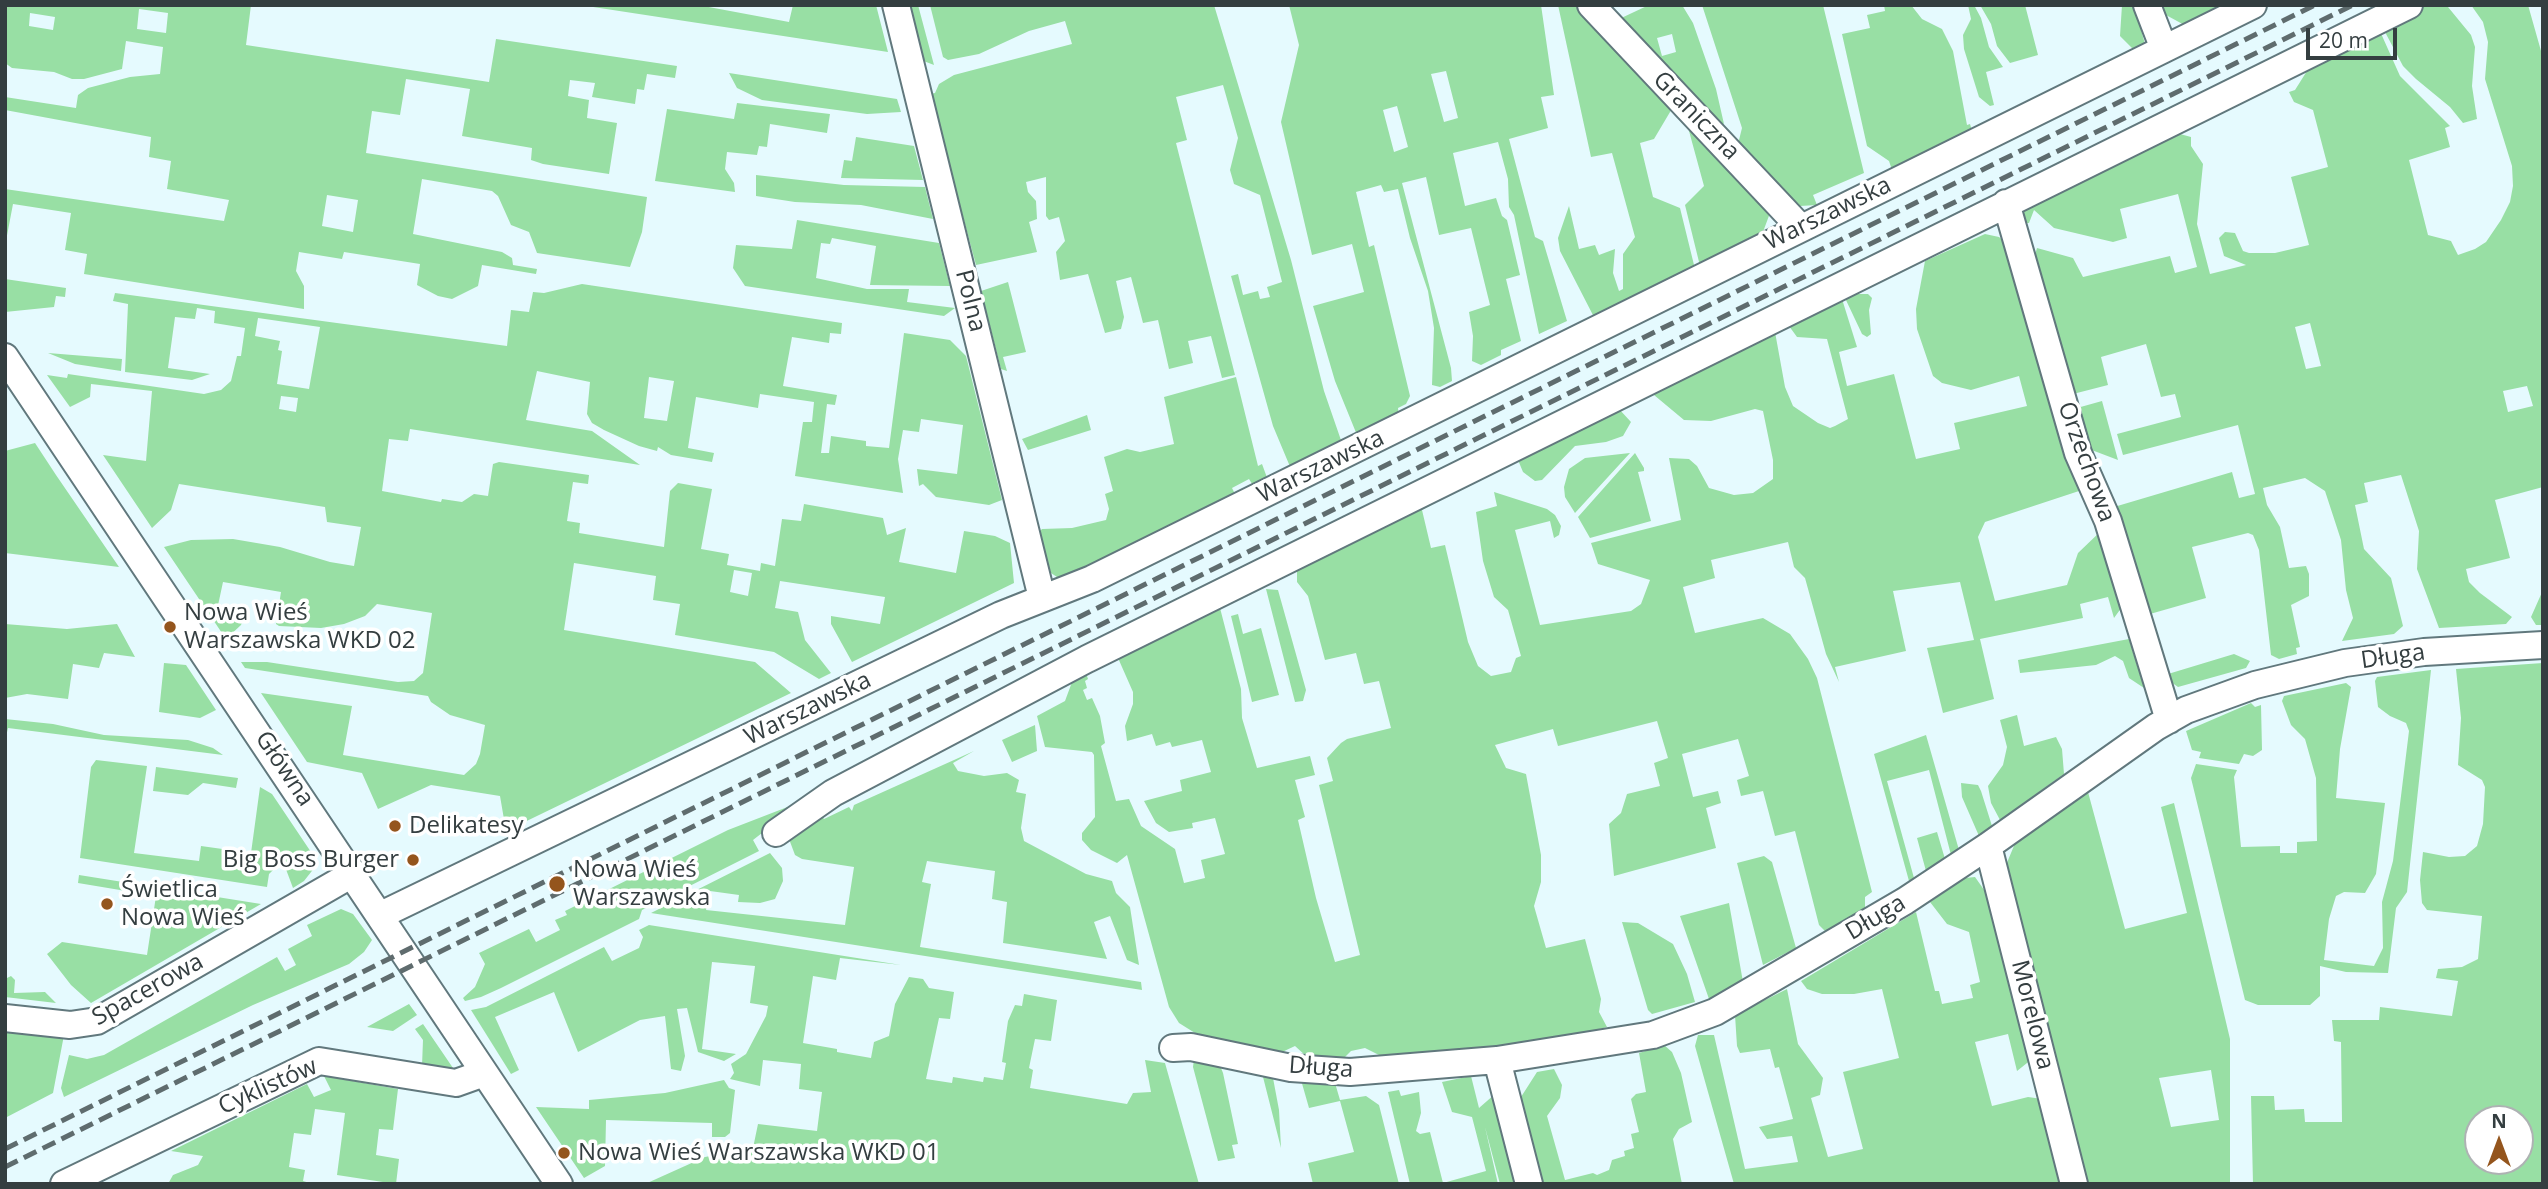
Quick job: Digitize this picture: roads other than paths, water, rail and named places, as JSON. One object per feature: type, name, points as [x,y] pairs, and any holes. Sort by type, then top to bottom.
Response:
[{"type":"street","name":"Polna","points":[[896,5],[1042,598]]},
{"type":"street","name":"Graniczna","points":[[1591,5],[1800,227]]},
{"type":"street","points":[[2147,5],[2164,49]]},
{"type":"street","name":"Warszawska","points":[[381,915],[1042,598],[1104,574],[2253,5]]},
{"type":"street","points":[[776,833],[833,793],[1078,664],[2409,5]]},
{"type":"street","name":"Orzechowa","points":[[2006,203],[2078,453],[2108,521],[2169,719]]},
{"type":"street","name":"Główna","points":[[5,357],[354,873],[559,1184]]},
{"type":"street","name":"Długa","points":[[1173,1048],[1191,1047],[1291,1068],[1350,1072],[1497,1060],[1638,1038],[1704,1018],[1856,930],[1988,846],[2169,719],[2255,685],[2345,663],[2424,652],[2543,645]]},
{"type":"street","name":"Morelowa","points":[[1988,846],[2074,1184]]},
{"type":"street","name":"Spacerowa","points":[[5,1018],[70,1026],[97,1021],[354,873]]},
{"type":"street","points":[[1497,1060],[1529,1184]]},
{"type":"street","name":"Cyklistów","points":[[64,1184],[319,1061],[456,1083],[484,1073]]},
{"type":"railway","points":[[5,1149],[2315,5]]},
{"type":"railway","points":[[5,1167],[2353,5]]},
{"type":"place","name":"Nowa Wieś Warszawska WKD 02","points":[[170,627]]},
{"type":"place","name":"Delikatesy","points":[[395,826]]},
{"type":"place","name":"Big Boss Burger","points":[[413,860]]},
{"type":"place","name":"Nowa Wieś Warszawska","points":[[557,884]]},
{"type":"place","name":"Świetlica Nowa Wieś","points":[[107,904]]},
{"type":"place","name":"Nowa Wieś Warszawska WKD 01","points":[[564,1153]]}]
